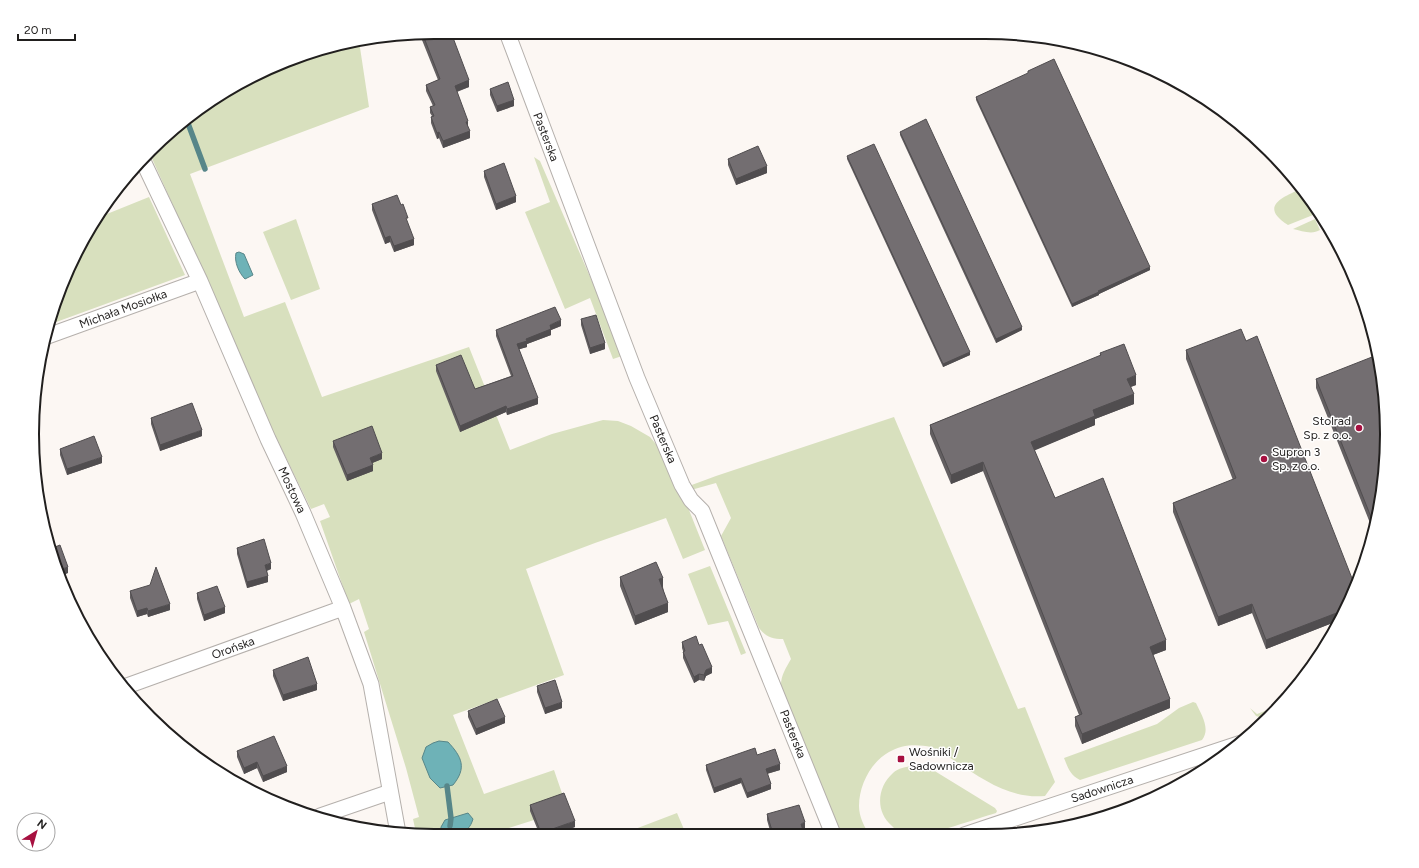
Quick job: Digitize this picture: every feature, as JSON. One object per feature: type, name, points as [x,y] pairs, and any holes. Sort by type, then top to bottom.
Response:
[{"type":"street","name":"Pasterska","points":[[509,39],[637,378],[682,485],[691,500],[702,511],[831,829]]},
{"type":"street","name":"Mostowa","points":[[145,165],[200,281],[268,438],[303,512],[343,608],[371,684],[397,827]]},
{"type":"street","name":"Michała Mosiołka","points":[[51,335],[200,281]]},
{"type":"street","name":"Orońska","points":[[130,685],[343,608]]},
{"type":"street","name":"Sadownicza","points":[[982,829],[1222,749]]},
{"type":"street","points":[[326,814],[390,792]]},
{"type":"green space","points":[[360,46],[369,107],[190,174],[244,317],[285,302],[322,397],[469,347],[510,450],[552,434],[603,420],[618,421],[631,426],[650,437],[660,449],[687,505],[705,550],[683,559],[666,518],[526,569],[564,675],[453,715],[484,794],[554,770],[564,799],[534,820],[505,829],[415,828],[413,819],[419,817],[406,768],[364,632],[369,629],[359,599],[349,604],[320,521],[330,517],[324,504],[311,509],[270,425],[152,158],[174,137],[194,121],[236,92],[283,69],[307,60],[332,52]]},
{"type":"green space","points":[[534,157],[540,161],[597,293],[622,356],[613,359],[590,298],[565,309],[525,212],[550,202]]},
{"type":"green space","points":[[1296,191],[1313,215],[1288,225],[1279,219],[1274,208],[1276,203],[1287,195]]},
{"type":"green space","points":[[149,197],[185,275],[55,322],[69,283],[80,259],[92,236],[107,214]]},
{"type":"green space","points":[[296,219],[320,289],[291,300],[263,232]]},
{"type":"green space","points":[[1315,219],[1320,230],[1307,232],[1293,229]]},
{"type":"green space","points":[[894,417],[1018,709],[1025,707],[1055,782],[1045,796],[1028,796],[1013,793],[985,780],[931,747],[921,745],[905,746],[894,749],[883,756],[867,775],[861,790],[859,806],[862,821],[867,829],[839,829],[781,685],[783,675],[791,659],[783,639],[770,637],[764,634],[759,628],[721,536],[731,518],[716,483],[691,490],[689,486]]},
{"type":"green space","points":[[710,566],[746,653],[741,655],[728,621],[708,625],[688,574]]},
{"type":"green space","points":[[1193,702],[1196,703],[1205,726],[1205,736],[1202,740],[1080,780],[1074,776],[1068,768],[1064,758],[1157,724],[1179,708]]},
{"type":"green space","points":[[1250,708],[1257,714],[1266,710],[1260,717],[1256,716]]},
{"type":"green space","points":[[913,766],[933,770],[995,808],[997,811],[996,813],[945,829],[896,829],[883,814],[880,800],[881,792],[888,779],[895,771]]},
{"type":"green space","points":[[677,813],[684,829],[635,829]]},
{"type":"water","points":[[239,252],[244,254],[253,275],[245,279],[236,264],[236,253]]},
{"type":"water","points":[[439,741],[448,742],[453,747],[461,763],[460,773],[453,785],[440,788],[430,778],[422,758],[426,747]]},
{"type":"water","points":[[468,813],[473,819],[467,829],[441,829],[445,820]]},
{"type":"building","points":[[425,39],[454,39],[469,80],[455,86],[468,121],[466,122],[470,131],[443,141],[439,132],[437,133],[431,117],[434,116],[430,107],[435,105],[426,85],[440,79]]},
{"type":"building","points":[[1054,59],[1150,267],[1072,304],[976,97]]},
{"type":"building","points":[[508,82],[514,100],[497,106],[490,89]]},
{"type":"building","points":[[926,119],[1022,327],[996,339],[900,132]]},
{"type":"building","points":[[874,144],[970,352],[943,364],[847,156]]},
{"type":"building","points":[[758,146],[767,166],[736,179],[728,159]]},
{"type":"building","points":[[504,163],[516,196],[496,204],[484,171]]},
{"type":"building","points":[[397,195],[401,205],[403,204],[408,218],[406,218],[414,239],[394,246],[390,236],[385,238],[372,204]]},
{"type":"building","points":[[555,307],[561,320],[550,325],[551,329],[526,339],[527,341],[517,344],[538,398],[507,409],[506,406],[460,426],[436,365],[461,355],[475,389],[513,376],[496,330]]},
{"type":"building","points":[[596,315],[605,343],[590,348],[581,319]]},
{"type":"building","name":"Supron 3 Sp. z o.o.","points":[[1241,329],[1246,341],[1257,336],[1352,579],[1337,613],[1266,640],[1252,604],[1218,617],[1173,503],[1236,478],[1186,350]]},
{"type":"building","points":[[1124,344],[1136,375],[1127,379],[1134,394],[1093,410],[1095,416],[1031,442],[1055,498],[1103,478],[1166,640],[1150,647],[1170,699],[1082,734],[1075,717],[1082,714],[983,462],[951,475],[930,425],[1101,355],[1100,353]]},
{"type":"building","name":"Stolrad Sp. z o.o.","points":[[1372,357],[1377,382],[1380,434],[1377,486],[1371,517],[1316,379]]},
{"type":"building","points":[[192,403],[202,430],[160,445],[151,418]]},
{"type":"building","points":[[372,426],[382,453],[370,458],[373,465],[347,475],[333,441]]},
{"type":"building","points":[[94,436],[102,457],[67,469],[60,449]]},
{"type":"building","points":[[264,539],[271,563],[265,565],[268,576],[247,582],[237,548]]},
{"type":"building","points":[[60,545],[68,567],[63,569],[55,547]]},
{"type":"building","points":[[656,562],[663,578],[659,579],[668,603],[635,616],[620,577]]},
{"type":"building","points":[[156,567],[170,604],[148,611],[147,608],[137,611],[130,591],[150,585]]},
{"type":"building","points":[[217,586],[225,607],[204,615],[197,593]]},
{"type":"building","points":[[696,636],[699,645],[702,644],[712,667],[706,670],[704,675],[699,674],[694,677],[683,652],[685,651],[682,642]]},
{"type":"building","points":[[308,657],[317,684],[283,695],[273,670]]},
{"type":"building","points":[[555,680],[562,702],[545,708],[537,686]]},
{"type":"building","points":[[497,699],[505,717],[476,729],[468,711]]},
{"type":"building","points":[[274,736],[287,766],[263,776],[257,762],[244,768],[237,751]]},
{"type":"building","points":[[755,748],[757,755],[775,749],[780,764],[766,769],[771,784],[747,793],[741,778],[714,788],[706,765]]},
{"type":"building","points":[[564,793],[575,821],[552,829],[539,829],[530,805]]},
{"type":"building","points":[[799,805],[805,822],[801,824],[802,829],[772,829],[767,814]]},
{"type":"waterway","points":[[189,125],[205,169]]},
{"type":"waterway","points":[[447,786],[451,818],[450,826]]},
{"type":"place","name":"Stolrad Sp. z o.o.","points":[[1359,428]]},
{"type":"place","name":"Supron 3 Sp. z o.o.","points":[[1264,459]]},
{"type":"place","name":"Wośniki / Sadownicza","points":[[901,759]]}]
